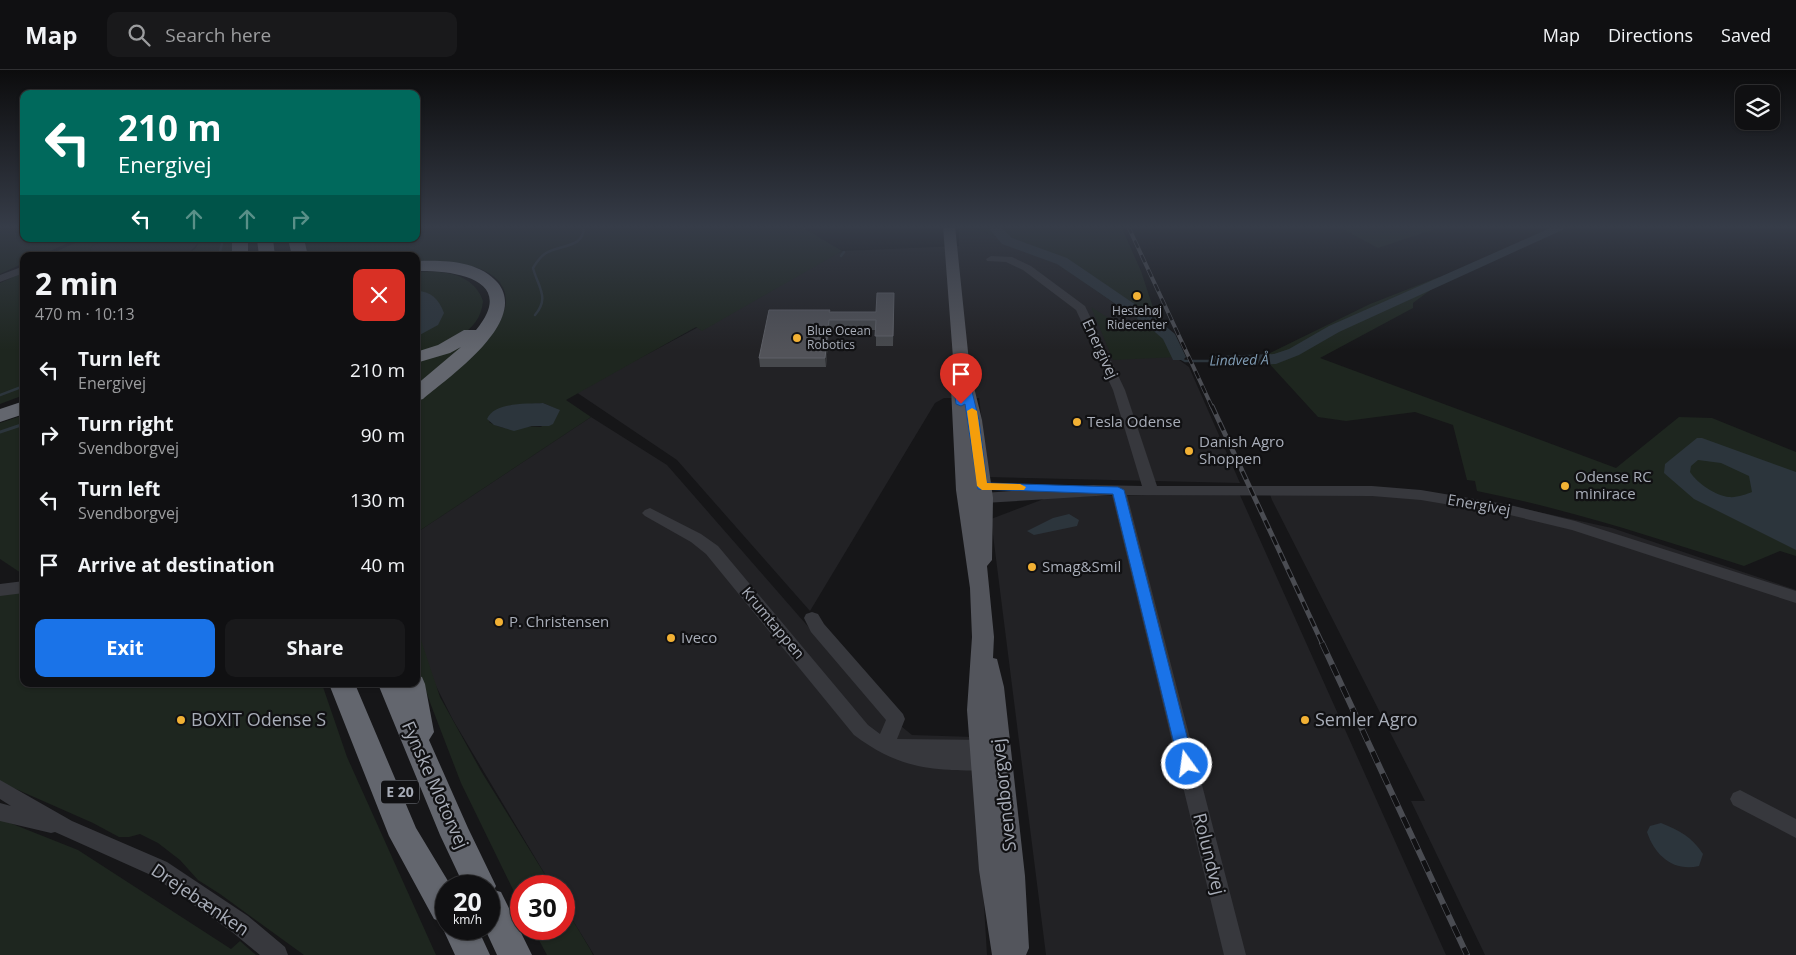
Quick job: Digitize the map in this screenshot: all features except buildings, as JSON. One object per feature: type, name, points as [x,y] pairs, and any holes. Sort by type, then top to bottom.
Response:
[{"type":"highway","points":[[420,391],[482,335],[497,314],[500,301],[497,290],[479,274],[453,267]]},
{"type":"highway","points":[[420,271],[443,270],[468,276],[487,293],[490,304],[486,316],[463,340],[444,349],[420,357]]},
{"type":"highway","points":[[0,417],[20,410]]},
{"type":"highway","points":[[343,687],[404,836],[435,889]]},
{"type":"highway","name":"Fynske Motorvej","points":[[359,687],[409,814],[436,875]]},
{"type":"highway","name":"Fynske Motorvej","points":[[392,687],[475,875]]},
{"type":"highway","points":[[412,687],[425,765]]},
{"type":"highway","points":[[500,925],[515,955]]},
{"type":"main road","name":"Svendborgvej","points":[[953,267],[962,371],[974,420],[976,490]]},
{"type":"main road","name":"Svendborgvej","points":[[962,371],[959,388],[961,404],[976,490],[985,525],[980,588],[983,637],[979,710],[991,755],[1012,876],[1015,955]]},
{"type":"main road","name":"Svendborgvej","points":[[991,755],[992,870],[1006,955]]},
{"type":"street","name":"Energivej","points":[[1025,267],[1081,308],[1119,390],[1150,490]]},
{"type":"street","points":[[0,280],[20,271]]},
{"type":"street","points":[[0,410],[20,402]]},
{"type":"street","name":"Energivej","points":[[976,490],[1372,491],[1464,501],[1575,526],[1796,596]]},
{"type":"street","name":"Rolundvej","points":[[1118,490],[1235,955]]},
{"type":"street","name":"Krumtappen","points":[[650,513],[696,538],[712,550],[861,730],[884,747],[907,758],[991,755]]},
{"type":"street","points":[[0,590],[20,588]]},
{"type":"street","name":"Krumtappen","points":[[812,618],[817,628],[896,719],[884,747]]},
{"type":"street","name":"Drejebænken","points":[[0,789],[64,827],[160,870],[240,924],[278,955]]},
{"type":"street","points":[[1740,800],[1796,829]]},
{"type":"street","name":"Drejebænken","points":[[0,812],[64,827]]},
{"type":"shaded area","points":[[0,267],[15,267],[0,274]]},
{"type":"shaded area","points":[[475,267],[813,267],[702,331],[696,327],[566,400],[591,417],[420,530],[420,399],[494,330],[501,319],[505,309],[506,299],[504,290],[493,276]],"holes":[[[543,403],[557,409],[541,427],[533,426],[510,429],[489,422],[509,406]]]},
{"type":"shaded area","points":[[811,267],[1063,267],[1162,336],[1175,357],[1189,367],[1240,483],[989,477],[979,398],[944,398],[935,403],[810,611],[677,460],[576,392]]},
{"type":"shaded area","points":[[1063,267],[1139,267],[1160,329],[1174,343],[1178,357],[1113,360],[1091,307],[1129,331],[1146,325]]},
{"type":"shaded area","points":[[420,272],[446,273],[465,279],[479,292],[483,301],[475,323],[459,337],[420,353]]},
{"type":"shaded area","points":[[20,274],[20,396],[0,404],[0,283]]},
{"type":"shaded area","points":[[1439,277],[1444,280],[1413,303],[1413,308],[1320,358],[1616,468],[1679,417],[1712,418],[1796,452],[1796,556],[1780,551],[1744,566],[1578,515],[1477,491],[1475,481],[1467,480],[1453,425],[1415,412],[1346,421],[1318,417],[1266,360],[1210,366],[1209,357],[1264,356],[1370,304]]},
{"type":"shaded area","points":[[420,291],[430,294],[440,304],[444,313],[438,325],[420,335]]},
{"type":"shaded area","points":[[472,341],[420,386],[420,359]]},
{"type":"shaded area","points":[[543,403],[560,410],[553,424],[549,426],[532,426],[514,431],[494,425],[487,419],[496,409],[512,405]]},
{"type":"shaded area","points":[[20,416],[20,572],[0,559],[0,423]]},
{"type":"shaded area","points":[[591,417],[667,465],[880,709],[912,735],[974,737],[987,955],[594,955],[575,924],[575,875],[545,875],[453,720],[433,680],[420,640],[420,530]]},
{"type":"shaded area","points":[[1697,438],[1702,438],[1796,472],[1796,550],[1694,499],[1664,473],[1665,464]],"holes":[[[1698,460],[1721,463],[1749,476],[1752,492],[1735,497],[1724,496],[1707,488],[1690,472],[1691,466]]]},
{"type":"shaded area","points":[[1267,486],[1410,490],[1521,508],[1612,528],[1796,590],[1796,955],[1485,955],[1411,801],[1425,801],[1272,500]]},
{"type":"shaded area","points":[[1239,493],[1446,955],[1046,955],[991,519],[1049,497]]},
{"type":"shaded area","points":[[1069,514],[1079,520],[1077,526],[1034,535],[1027,531],[1053,518]]},
{"type":"shaded area","points":[[20,591],[20,687],[323,687],[347,757],[436,955],[304,955],[198,880],[180,860],[158,843],[140,834],[119,837],[93,823],[0,782],[0,595]]},
{"type":"shaded area","points":[[420,637],[440,697],[481,771],[545,875],[510,875],[510,883],[461,783],[420,673]]},
{"type":"shaded area","points":[[0,819],[78,850],[231,949],[240,941],[256,955],[0,955]]},
{"type":"shaded area","points":[[1661,823],[1679,831],[1694,843],[1703,854],[1699,866],[1681,867],[1660,855],[1647,832],[1650,826]]},
{"type":"shaded area","points":[[575,924],[593,955],[547,955],[539,940],[575,940]]},
{"type":"waterway","points":[[533,267],[542,292],[542,303],[535,315]]},
{"type":"waterway","name":"Lindved Å","points":[[1071,267],[1153,323],[1170,337],[1178,357]]},
{"type":"waterway","name":"Lindved Å","points":[[1215,361],[1276,359],[1294,352],[1334,329],[1472,267]]},
{"type":"waterway","name":"Lindved Å","points":[[1178,357],[1185,361],[1215,361]]},
{"type":"waterway","points":[[0,395],[20,388]]},
{"type":"waterway","points":[[0,432],[20,425]]},
{"type":"railway","points":[[1147,267],[1212,407]]},
{"type":"railway","points":[[1212,406],[1323,645]]},
{"type":"railway","points":[[1322,643],[1467,955]]},
{"type":"slow traffic","points":[[972,411],[982,486],[1020,487]]},
{"type":"place","name":"Hestehøj Ridecenter","points":[[1137,296]]},
{"type":"place","name":"Blue Ocean Robotics","points":[[797,338]]},
{"type":"place","name":"Tesla Odense","points":[[1077,422]]},
{"type":"place","name":"Danish Agro Shoppen","points":[[1189,451]]},
{"type":"place","name":"Odense RC minirace","points":[[1565,486]]},
{"type":"place","name":"Smag&Smil","points":[[1032,567]]},
{"type":"place","name":"P. Christensen","points":[[499,622]]},
{"type":"place","name":"Iveco","points":[[671,638]]},
{"type":"place","name":"BOXIT Odense S","points":[[181,720]]},
{"type":"place","name":"Semler Agro","points":[[1305,720]]},
{"type":"route","points":[[961,404],[959,388],[962,371],[974,420],[982,486],[1118,490],[1187,764]]}]
